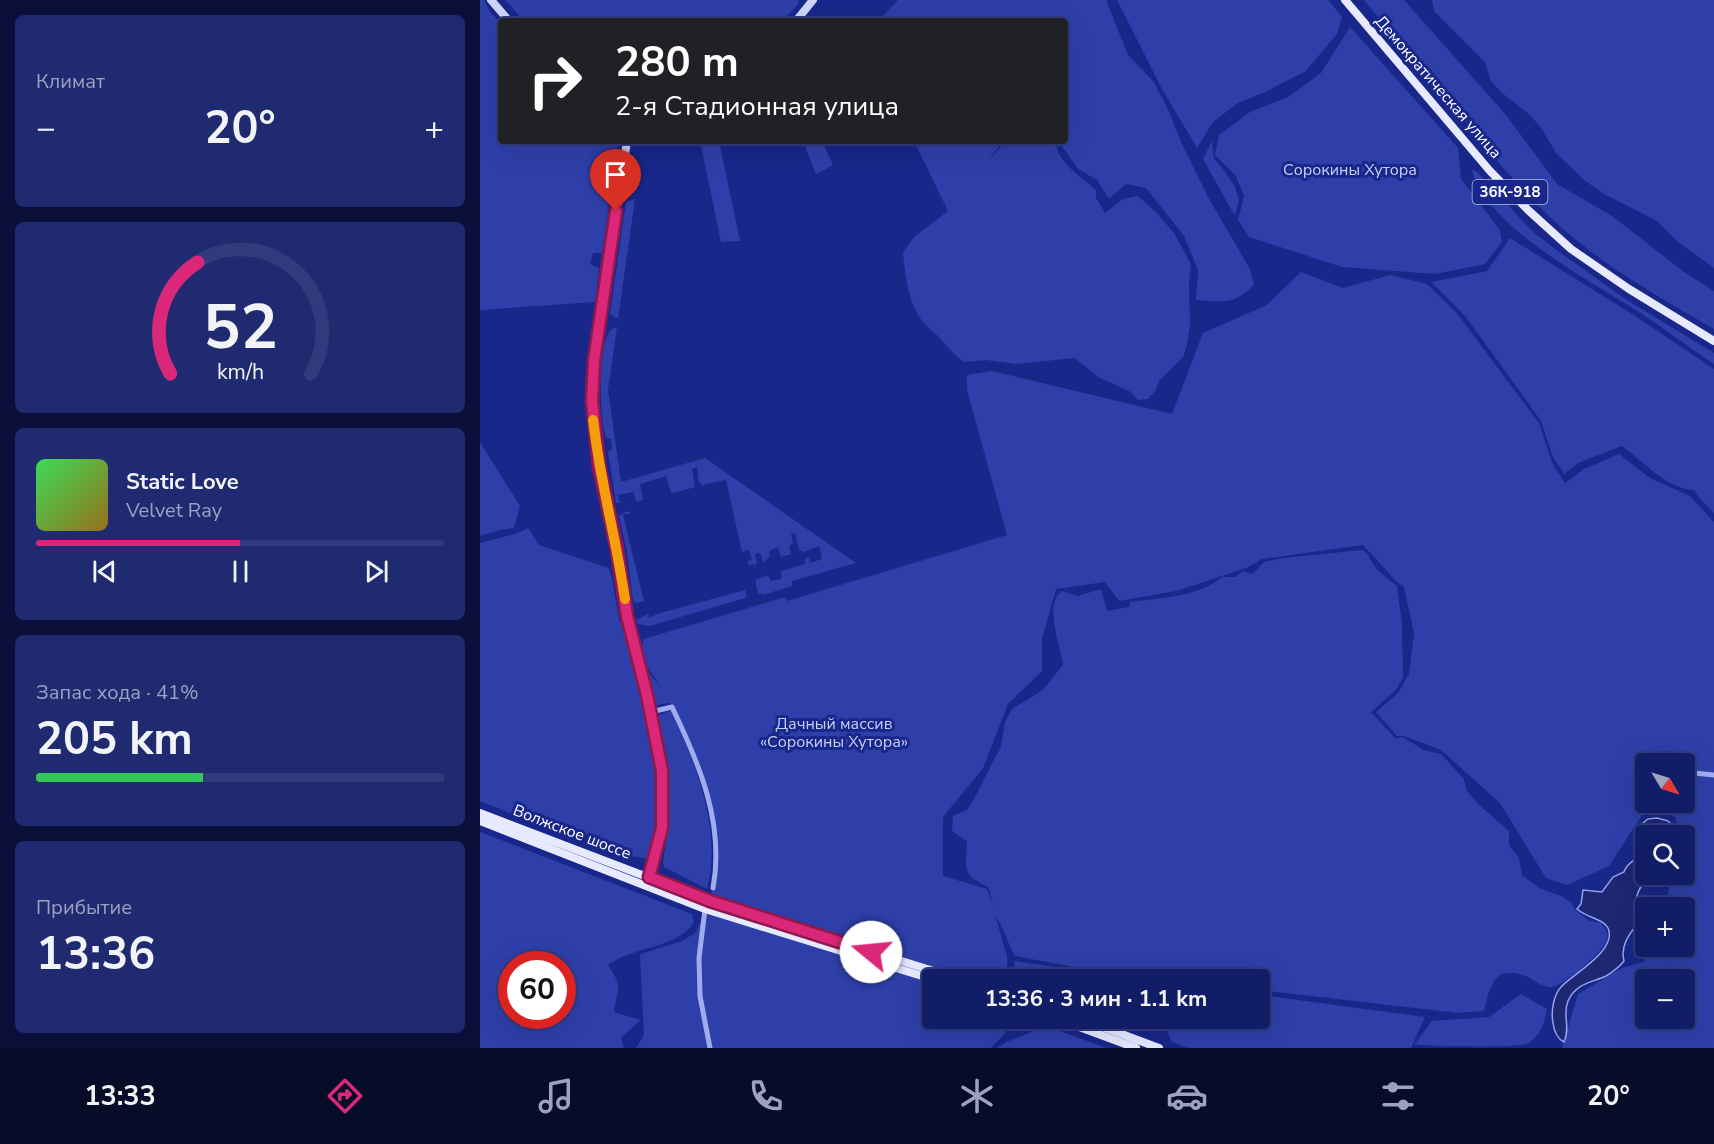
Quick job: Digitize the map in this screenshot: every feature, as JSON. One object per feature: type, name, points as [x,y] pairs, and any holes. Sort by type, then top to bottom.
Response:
[{"type":"main road","points":[[491,0],[506,18]]},
{"type":"main road","points":[[798,18],[813,0]]},
{"type":"main road","name":"Демократическая улица","points":[[1345,0],[1490,171],[1528,210],[1581,256],[1629,289],[1714,340]]},
{"type":"main road","points":[[627,144],[594,361],[592,401],[599,466],[617,550],[627,616],[651,712],[661,764],[662,828],[648,881]]},
{"type":"main road","name":"Волжское шоссе","points":[[480,813],[648,881],[705,909],[922,976]]},
{"type":"main road","name":"Волжское шоссе","points":[[480,821],[648,881],[927,969]]},
{"type":"main road","points":[[1085,1029],[1136,1048]]},
{"type":"main road","points":[[1108,1029],[1159,1048]]},
{"type":"street","points":[[651,712],[672,707],[697,759],[713,815],[716,871],[713,888]]},
{"type":"street","points":[[1695,773],[1714,775]]},
{"type":"street","points":[[705,909],[699,948],[699,977],[705,1029],[710,1048]]},
{"type":"green space","points":[[480,0],[484,0],[490,12],[498,20],[498,144],[618,144],[602,253],[593,253],[590,264],[599,268],[595,302],[480,310]]},
{"type":"green space","points":[[505,0],[798,0],[799,3],[786,18],[521,18]]},
{"type":"green space","points":[[898,0],[1106,0],[1128,55],[1153,81],[1208,197],[1250,269],[1254,285],[1240,296],[1228,301],[1196,300],[1198,270],[1184,236],[1146,188],[1126,184],[1109,199],[1097,180],[1078,169],[1061,145],[1068,144],[1068,18],[881,18]]},
{"type":"green space","points":[[1117,0],[1328,0],[1342,17],[1337,34],[1306,71],[1238,103],[1213,122],[1197,148],[1162,89]]},
{"type":"green space","points":[[1364,0],[1404,0],[1506,115],[1557,184],[1612,216],[1684,272],[1714,291],[1714,329],[1626,276],[1556,223],[1501,166]]},
{"type":"green space","points":[[1432,0],[1714,0],[1714,268],[1677,241],[1657,221],[1604,194],[1584,180],[1556,153],[1542,129],[1530,115],[1502,93],[1491,81],[1485,62],[1434,11]]},
{"type":"green space","name":"Сорокины Хутора","points":[[1350,27],[1458,148],[1461,179],[1500,230],[1502,242],[1485,264],[1435,274],[1342,267],[1249,237],[1238,220],[1244,196],[1236,176],[1215,155],[1219,135],[1250,112],[1288,97],[1321,73]]},
{"type":"green space","points":[[1212,141],[1214,159],[1235,187],[1239,200],[1235,216],[1203,159]]},
{"type":"green space","points":[[701,144],[720,144],[740,241],[721,242]]},
{"type":"green space","points":[[804,144],[823,144],[833,165],[816,174]]},
{"type":"green space","points":[[915,144],[1001,144],[986,163],[1003,144],[1056,144],[1065,162],[1096,190],[1096,198],[1105,213],[1123,199],[1138,196],[1174,233],[1191,264],[1190,324],[1183,357],[1159,381],[1156,390],[1148,399],[1138,400],[1131,392],[1098,377],[1075,358],[1016,364],[986,360],[964,362],[926,325],[914,307],[906,280],[903,252],[915,236],[948,211]]},
{"type":"green space","points":[[1472,170],[1476,171],[1533,232],[1627,300],[1714,353],[1714,364],[1566,267],[1517,231],[1481,191]]},
{"type":"green space","points":[[635,199],[618,319],[610,314],[626,202]]},
{"type":"green space","points":[[1510,238],[1629,312],[1714,369],[1714,513],[1694,490],[1664,480],[1622,446],[1578,463],[1564,474],[1552,455],[1541,421],[1466,317],[1431,282],[1487,271]]},
{"type":"green space","name":"Дачный массив «Сорокины Хутора»","points":[[1301,272],[1343,288],[1390,275],[1427,284],[1456,312],[1539,423],[1553,465],[1565,483],[1584,469],[1619,454],[1650,478],[1690,496],[1714,522],[1714,1048],[1562,1048],[1578,994],[1622,968],[1644,962],[1646,957],[1695,957],[1695,897],[1667,897],[1670,885],[1695,885],[1695,825],[1676,825],[1676,818],[1669,813],[1695,813],[1695,753],[1635,753],[1635,813],[1643,813],[1609,866],[1567,885],[1546,878],[1500,803],[1441,750],[1404,736],[1397,736],[1376,712],[1398,693],[1409,674],[1414,633],[1404,587],[1363,545],[1262,559],[1246,568],[1176,591],[1119,601],[1105,582],[1056,589],[1042,639],[1042,671],[1008,704],[983,768],[943,817],[943,876],[987,889],[993,906],[989,888],[974,879],[967,870],[967,841],[952,831],[953,816],[967,810],[975,797],[1001,746],[1005,722],[1012,709],[1043,690],[1063,665],[1053,615],[1057,597],[1062,591],[1078,596],[1101,589],[1107,611],[1129,607],[1130,602],[1190,593],[1222,577],[1236,577],[1243,571],[1253,574],[1264,562],[1362,550],[1368,554],[1380,572],[1397,586],[1402,624],[1403,678],[1396,690],[1371,712],[1396,739],[1402,737],[1424,750],[1441,754],[1464,779],[1467,791],[1477,803],[1509,831],[1509,845],[1519,858],[1522,875],[1539,888],[1561,896],[1572,903],[1575,910],[1590,921],[1601,923],[1607,936],[1604,945],[1591,960],[1564,982],[1550,987],[1523,975],[1502,974],[1492,985],[1484,1011],[1458,1013],[1270,991],[1270,969],[1085,969],[1015,956],[995,915],[1007,956],[1008,969],[922,969],[922,1029],[1006,1029],[991,1048],[636,1048],[644,1035],[640,954],[682,941],[695,933],[704,916],[713,888],[713,815],[697,759],[670,703],[656,705],[647,671],[661,687],[643,658],[644,639],[785,597],[787,601],[1007,535],[967,390],[967,375],[992,371],[1172,414],[1203,333],[1267,305]]},
{"type":"green space","points":[[617,327],[608,390],[621,482],[705,458],[856,563],[792,581],[792,586],[763,595],[758,593],[755,580],[768,575],[771,581],[781,579],[781,571],[805,564],[805,559],[809,557],[810,563],[822,559],[819,546],[804,552],[799,550],[795,533],[791,534],[793,543],[789,546],[791,554],[781,557],[778,547],[769,551],[770,556],[763,563],[760,553],[755,554],[757,564],[749,565],[747,562],[752,559],[749,550],[742,552],[726,480],[702,485],[699,482],[697,467],[692,469],[695,487],[671,492],[666,476],[640,484],[643,500],[637,502],[633,492],[618,495],[620,503],[616,503],[608,452],[612,449],[611,439],[606,438],[602,416],[601,368],[605,341],[610,331]]},
{"type":"green space","points":[[480,442],[520,506],[514,528],[480,536]]},
{"type":"green space","points":[[627,511],[631,513],[623,515],[644,601],[636,603],[633,601],[627,552],[619,516]]},
{"type":"green space","points":[[528,528],[539,545],[609,568],[619,620],[633,638],[647,695],[660,813],[647,858],[621,855],[566,827],[550,829],[480,801],[480,543],[515,534]]},
{"type":"green space","points":[[745,590],[747,596],[745,598],[650,626],[638,624],[636,620],[648,614],[649,618]]},
{"type":"green space","points":[[672,710],[697,775],[709,820],[712,843],[707,889],[664,867],[669,825],[667,762],[659,715]]},
{"type":"green space","points":[[480,832],[692,914],[694,922],[678,937],[630,954],[608,965],[618,984],[614,1012],[640,1020],[621,1038],[624,1048],[480,1048]]},
{"type":"green space","points":[[1014,961],[1069,969],[1015,969]]},
{"type":"green space","points":[[1521,994],[1547,1009],[1541,1029],[1527,1044],[1414,1045],[1432,1021],[1489,1017]]},
{"type":"green space","points":[[1270,996],[1425,1017],[1411,1048],[1188,1048],[1172,1042],[1166,1029],[1270,1029]]},
{"type":"green space","points":[[1039,1029],[1055,1029],[1106,1048],[997,1048]]},
{"type":"shaded area","points":[[1657,818],[1668,821],[1672,825],[1644,825],[1648,819]]},
{"type":"shaded area","points":[[1635,859],[1635,885],[1642,885],[1635,897],[1635,928],[1624,945],[1624,961],[1609,974],[1584,984],[1571,995],[1566,1006],[1567,1031],[1564,1042],[1557,1036],[1553,1026],[1554,999],[1561,987],[1601,953],[1607,945],[1609,936],[1606,925],[1577,909],[1581,904],[1583,890],[1602,892],[1613,877],[1624,872]]},
{"type":"slow traffic","points":[[593,420],[599,466],[625,599]]},
{"type":"route","points":[[616,211],[594,361],[592,401],[599,466],[617,550],[627,616],[647,695],[662,771],[662,828],[649,877],[710,901],[871,952]]}]
